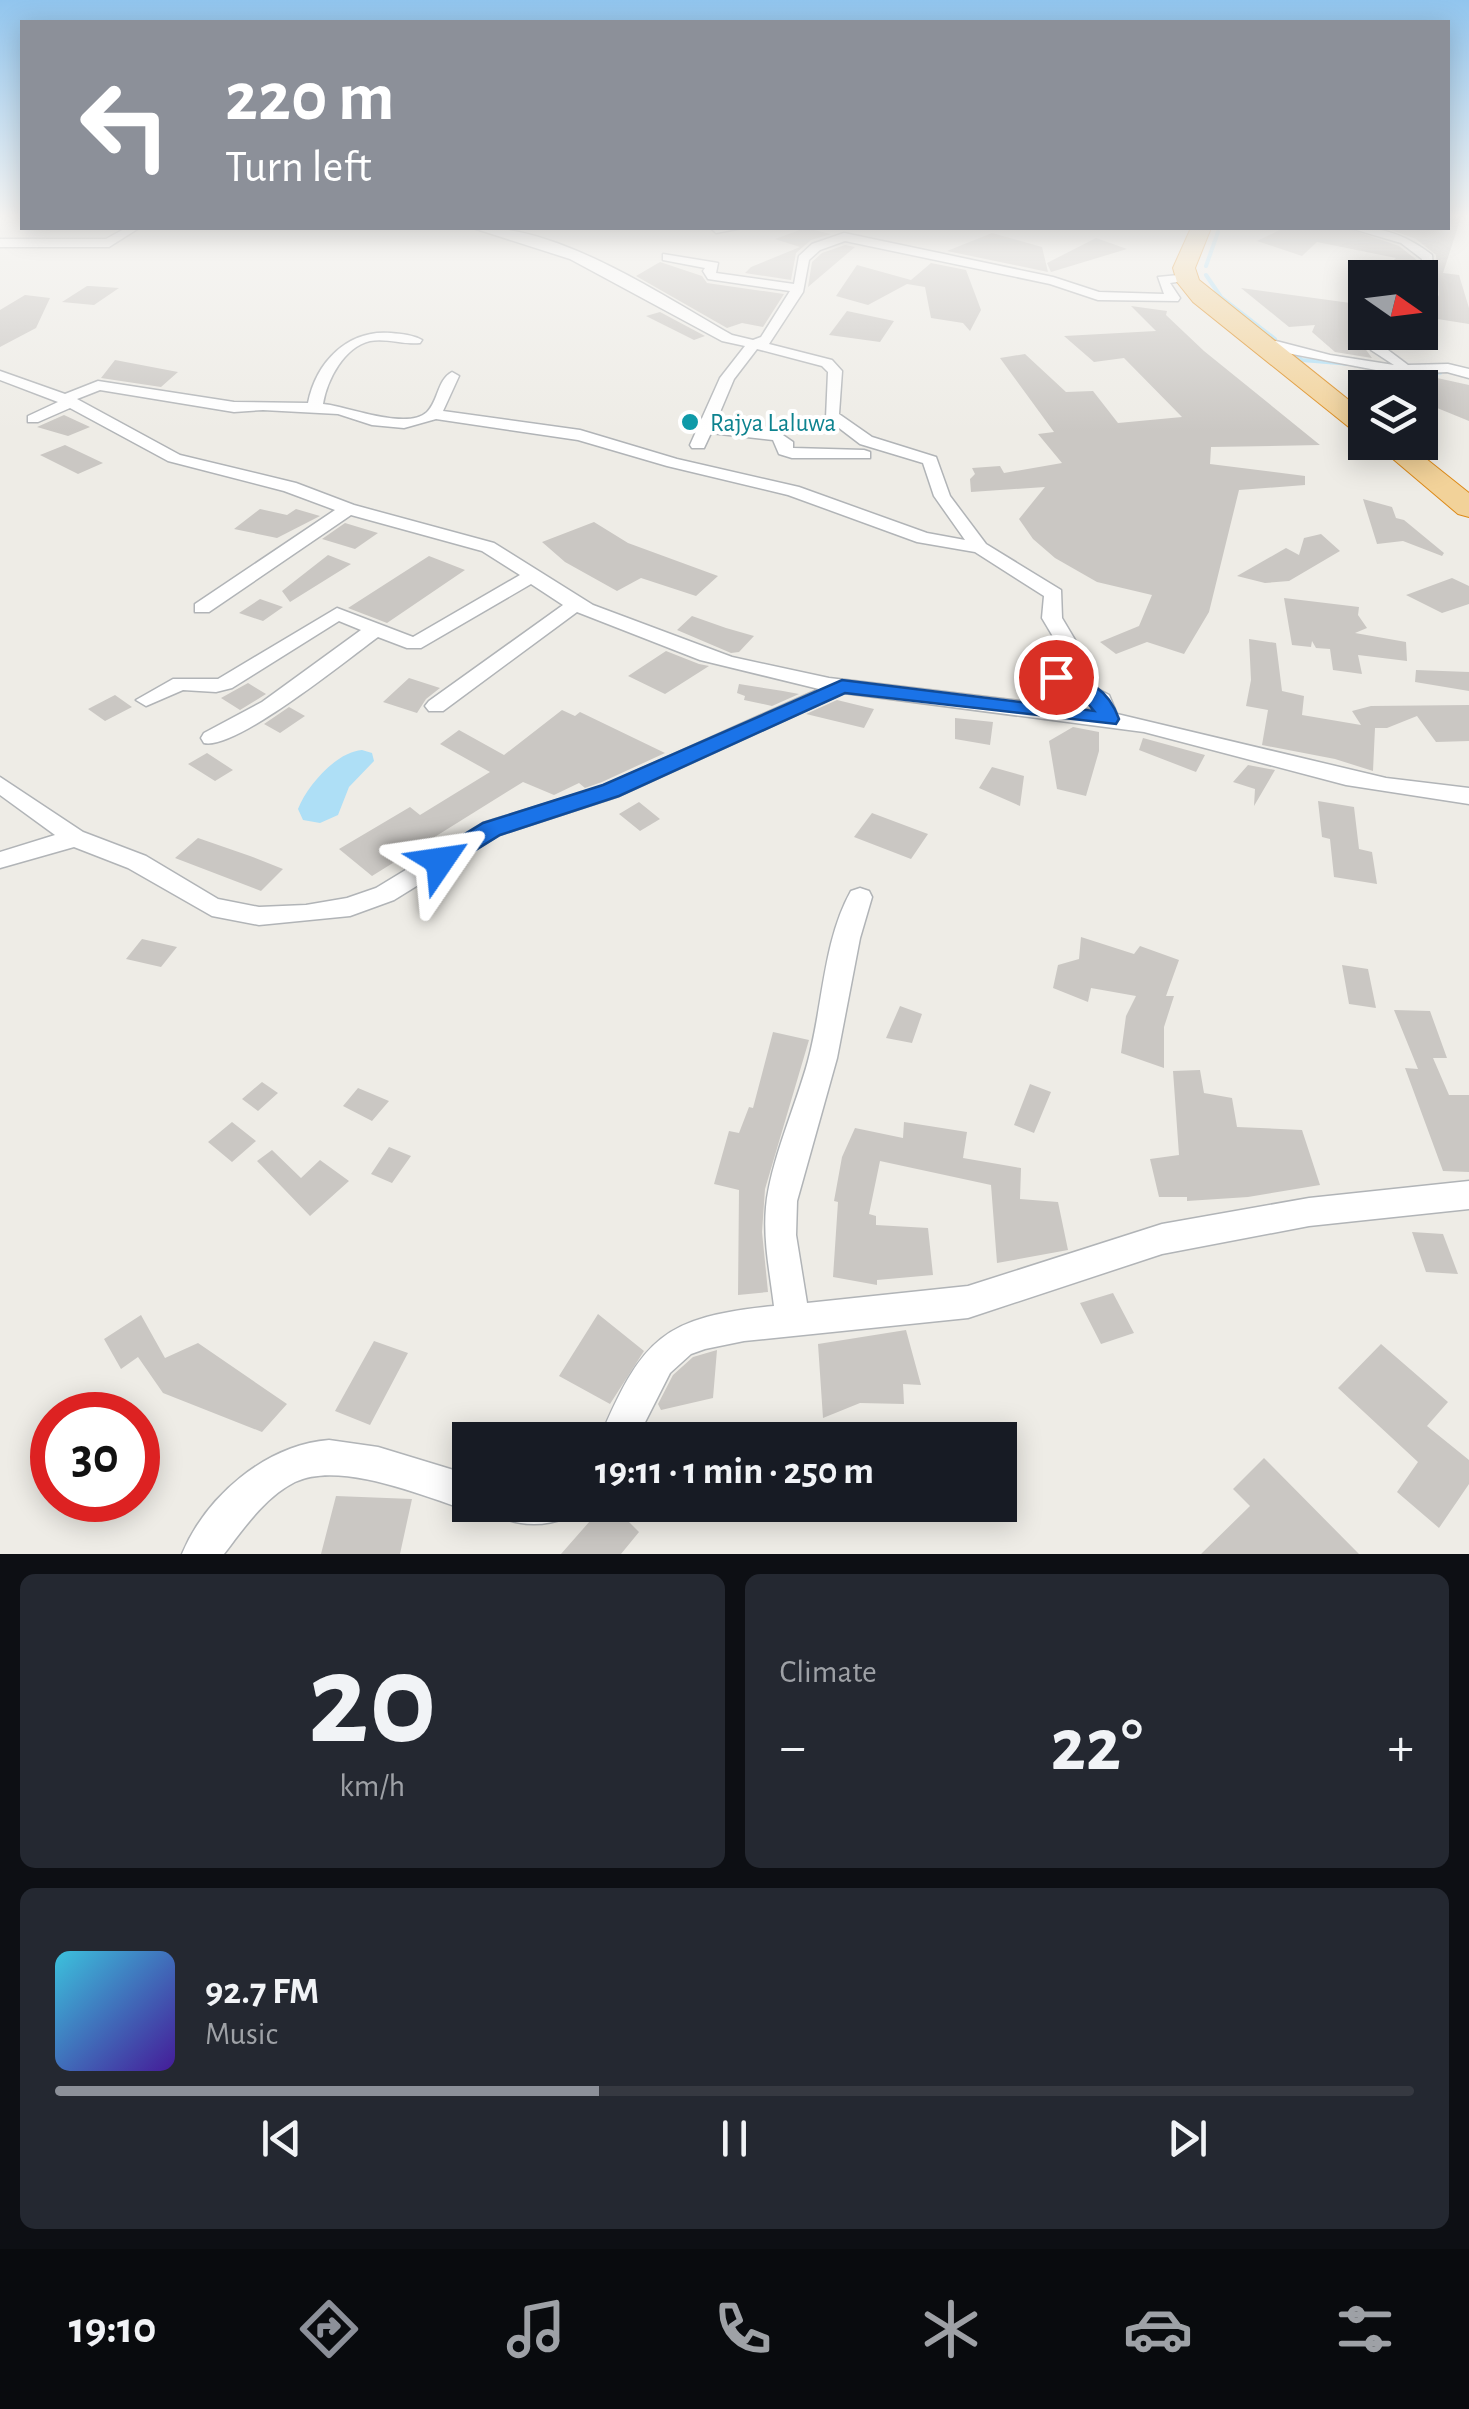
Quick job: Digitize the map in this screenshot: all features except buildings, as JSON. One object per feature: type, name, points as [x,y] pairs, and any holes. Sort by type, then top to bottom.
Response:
[{"type":"highway","points":[[1193,287],[1348,413]]},
{"type":"highway","points":[[1409,460],[1469,508]]},
{"type":"street","points":[[630,287],[728,338],[827,364],[835,371],[831,414],[846,430],[888,451],[930,460],[942,496],[980,548]]},
{"type":"street","points":[[698,445],[727,378],[754,344],[767,340],[770,328],[789,309],[798,288],[787,287]]},
{"type":"street","points":[[1070,287],[1118,299],[1173,298],[1166,287]]},
{"type":"street","points":[[314,409],[321,382],[358,341],[376,337],[415,340]]},
{"type":"street","points":[[1263,347],[1276,345],[1329,359],[1415,370],[1448,368],[1469,374]]},
{"type":"street","points":[[1378,350],[1415,370]]},
{"type":"street","points":[[0,375],[68,400],[174,458],[290,487],[348,509],[488,547],[509,557],[576,604],[728,662],[842,686],[1108,719],[1174,732],[1370,784],[1469,796]]},
{"type":"street","points":[[33,420],[98,384],[234,407],[314,409],[404,423],[422,421],[434,414],[452,376]]},
{"type":"street","points":[[434,414],[580,435],[674,463],[793,491],[858,518],[923,538],[980,548],[1054,594],[1052,618],[1071,650],[1052,672],[1102,700],[1108,719]]},
{"type":"street","points":[[705,428],[777,436],[785,442],[785,451],[792,453],[864,455]]},
{"type":"street","points":[[202,608],[348,509]]},
{"type":"street","points":[[146,700],[190,682],[214,688],[225,684],[337,614],[414,644],[531,576]]},
{"type":"street","points":[[436,706],[576,604]]},
{"type":"street","points":[[212,738],[284,697],[374,630]]},
{"type":"street","points":[[0,784],[75,838],[137,862],[212,907],[259,916],[350,907],[418,876],[491,829],[611,790],[842,686]]},
{"type":"street","points":[[0,860],[75,838]]},
{"type":"street","points":[[793,1321],[780,1234],[782,1202],[823,1058],[847,938],[860,897]]},
{"type":"street","points":[[626,1422],[658,1361],[680,1342],[744,1325],[968,1302],[1162,1239],[1220,1226],[1369,1204],[1469,1195]]},
{"type":"street","points":[[200,1554],[249,1496],[290,1464],[325,1458],[360,1462],[452,1488]]},
{"type":"water","points":[[362,750],[372,753],[374,761],[349,787],[338,815],[320,823],[303,820],[298,809],[315,781],[342,757]]},
{"type":"waterway","points":[[1214,287],[1221,297],[1275,339]]},
{"type":"waterway","points":[[1289,350],[1302,360],[1351,364]]},
{"type":"waterway","points":[[1438,372],[1438,372]]},
{"type":"place","name":"Rajya Laluwa","points":[[690,422]]},
{"type":"route","points":[[440,861],[491,829],[580,803],[842,686],[1108,719],[1102,700],[1088,689],[1056,677]]}]
